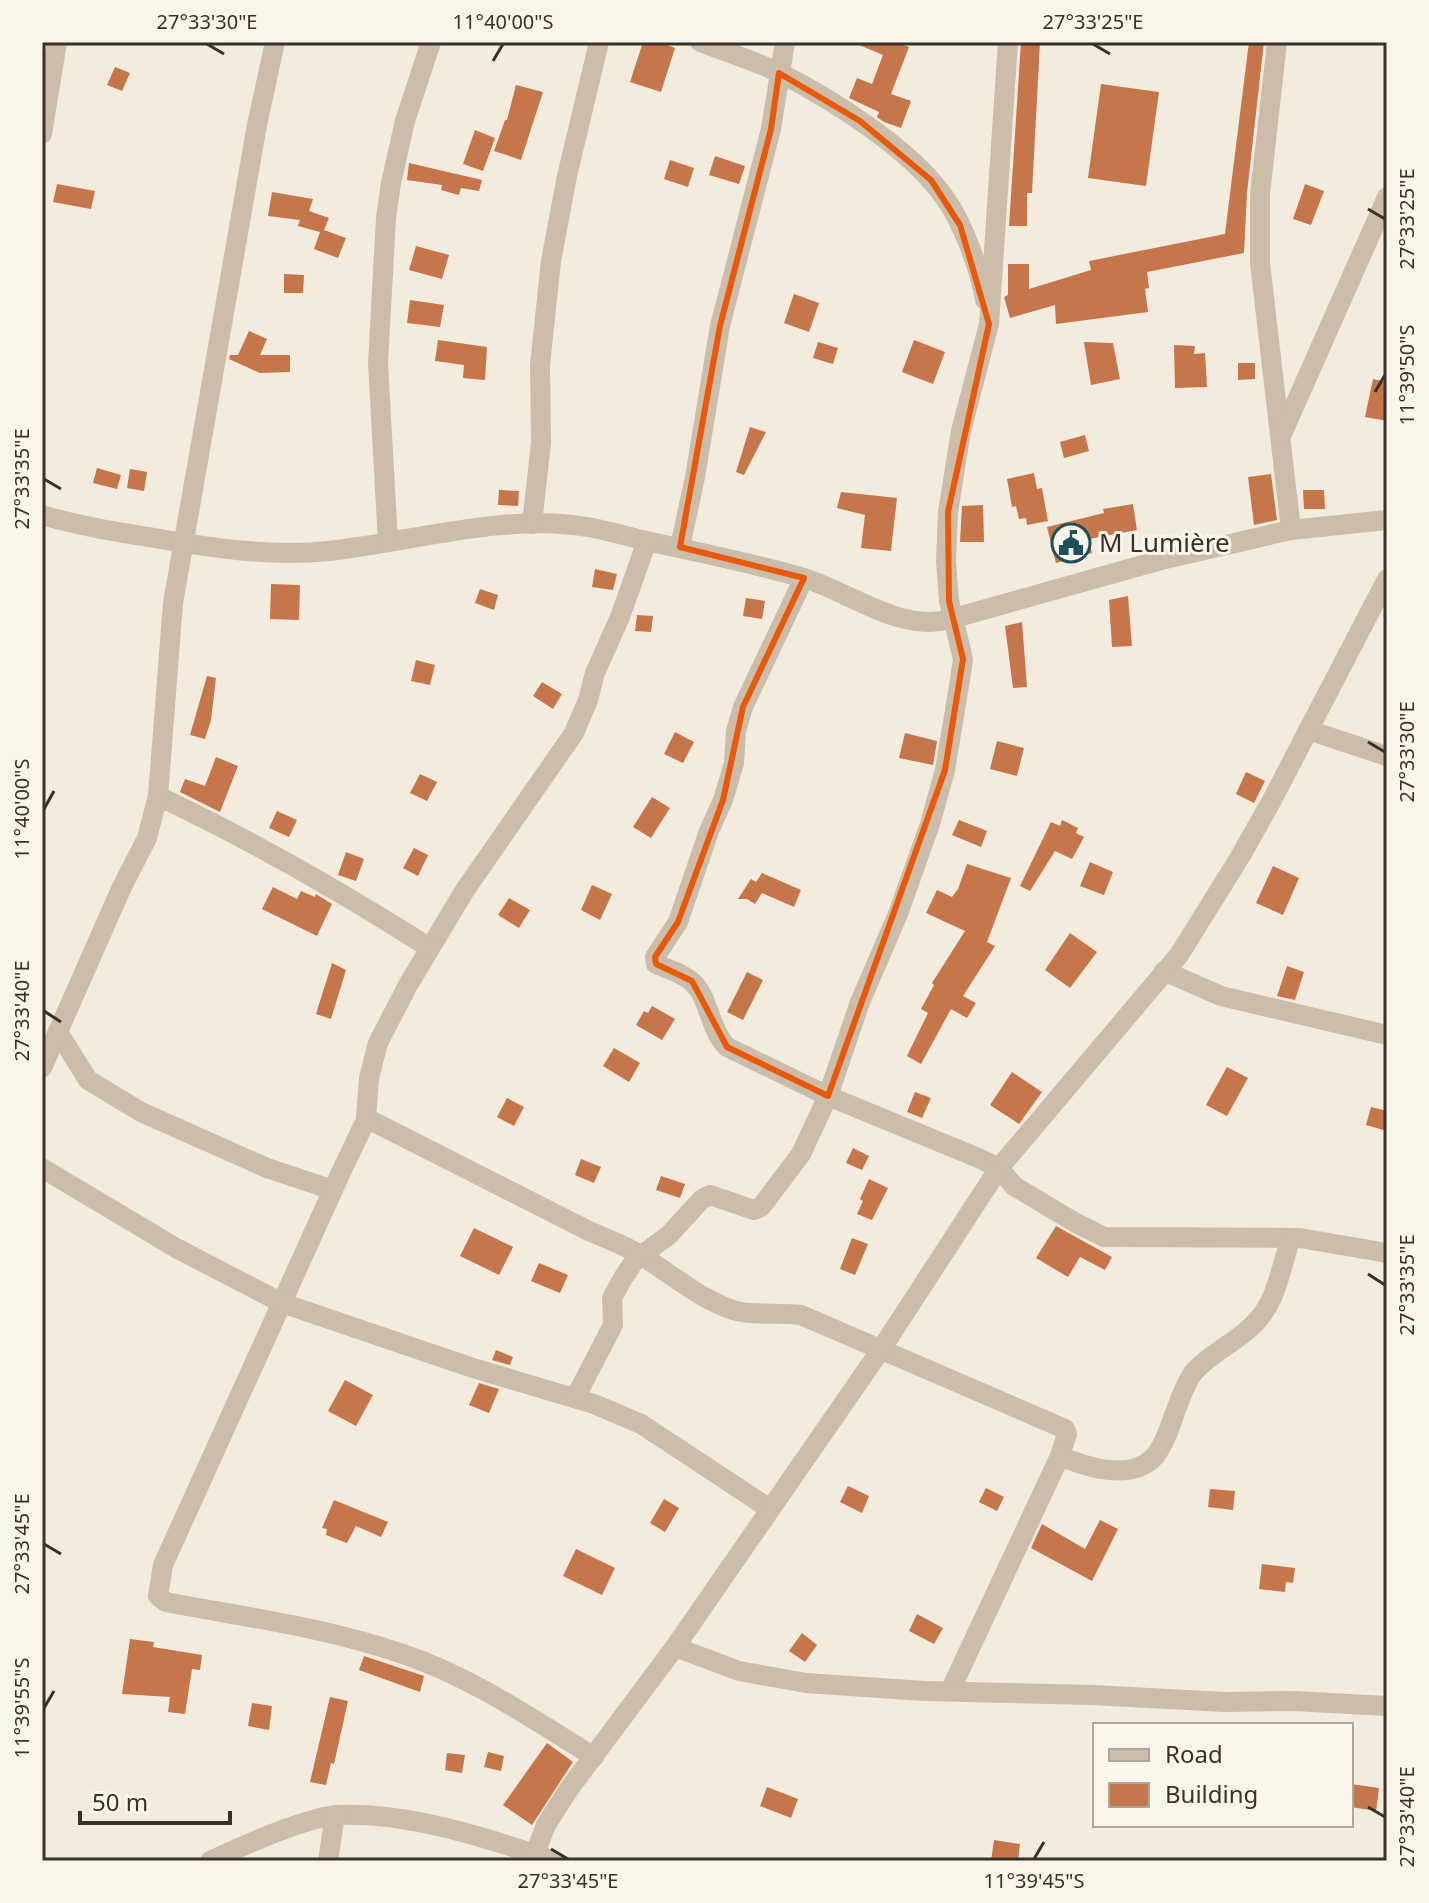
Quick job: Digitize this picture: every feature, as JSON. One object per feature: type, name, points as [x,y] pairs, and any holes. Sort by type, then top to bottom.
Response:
[{"type":"street","points":[[42,134],[57,42]]},
{"type":"street","points":[[42,1068],[121,889],[147,838],[158,796],[173,603],[257,125],[275,42]]},
{"type":"street","points":[[388,542],[378,363],[386,218],[405,121],[431,42]]},
{"type":"street","points":[[532,524],[541,443],[540,365],[551,261],[567,176],[599,42]]},
{"type":"street","points":[[700,42],[779,73],[860,121],[931,180],[947,200],[960,225],[982,283],[989,324]]},
{"type":"street","points":[[680,547],[720,326],[771,129],[785,42]]},
{"type":"street","points":[[575,1398],[613,1325],[612,1298],[635,1260],[669,1235],[702,1199],[710,1195],[754,1210],[761,1207],[801,1154],[828,1096],[860,1002],[898,914],[930,824],[945,770],[963,659],[949,601],[946,561],[948,512],[961,431],[989,324],[1008,42]]},
{"type":"street","points":[[1277,42],[1260,194],[1260,263],[1291,530]]},
{"type":"street","points":[[1282,434],[1387,197]]},
{"type":"street","points":[[42,515],[75,525],[242,552],[273,554],[329,551],[532,524],[585,527],[804,578],[883,611],[928,623],[1161,560],[1291,530],[1387,520]]},
{"type":"street","points":[[647,541],[574,733],[465,890],[378,1043],[370,1070],[366,1118],[643,1256],[701,1295],[736,1312],[801,1315],[1065,1429],[1067,1434],[1060,1456],[950,1691]]},
{"type":"street","points":[[804,578],[743,707],[736,731],[734,763],[723,800],[709,831],[678,922],[655,957],[656,964],[692,981],[700,992],[718,1038],[727,1047],[828,1096],[999,1168],[1014,1186],[1104,1237],[1291,1238],[1387,1253]]},
{"type":"street","points":[[532,1857],[546,1825],[675,1647],[882,1348],[999,1168],[1179,955],[1240,857],[1387,579]]},
{"type":"street","points":[[1308,730],[1387,756]]},
{"type":"street","points":[[158,796],[222,826],[339,890],[430,948]]},
{"type":"street","points":[[1164,971],[1221,996],[1387,1035]]},
{"type":"street","points":[[58,1032],[88,1080],[141,1112],[267,1168],[333,1190]]},
{"type":"street","points":[[370,1121],[360,1132],[163,1565],[158,1596],[166,1602],[309,1629],[400,1653],[491,1694],[594,1757]]},
{"type":"street","points":[[42,1168],[176,1248],[282,1303],[473,1368],[575,1398],[641,1424],[770,1509]]},
{"type":"street","points":[[1060,1456],[1078,1464],[1114,1470],[1138,1466],[1155,1455],[1184,1387],[1194,1373],[1252,1327],[1273,1299],[1291,1238]]},
{"type":"street","points":[[675,1647],[739,1671],[806,1683],[1224,1702],[1294,1701],[1387,1706]]},
{"type":"street","points":[[328,1861],[335,1815]]},
{"type":"street","points":[[210,1861],[291,1828],[335,1815],[377,1817],[428,1825],[554,1861]]},
{"type":"highlighted area","points":[[779,73],[860,121],[931,180],[960,225],[989,324],[948,512],[949,601],[963,659],[945,770],[828,1096],[727,1047],[692,981],[656,964],[655,957],[678,922],[723,800],[743,707],[804,578],[680,547],[720,326],[771,129]]},
{"type":"building","points":[[643,42],[659,42],[675,48],[661,92],[630,82]]},
{"type":"building","points":[[852,42],[896,42],[909,47],[891,94],[911,101],[901,128],[884,122],[877,117],[879,112],[849,98],[857,78],[872,84],[883,55]]},
{"type":"building","points":[[1021,42],[1040,42],[1032,193],[1027,193],[1027,226],[1009,226]]},
{"type":"building","points":[[1249,42],[1264,42],[1247,193],[1244,253],[1147,272],[1149,288],[1145,289],[1148,312],[1056,324],[1055,305],[1010,318],[1004,297],[1008,295],[1008,264],[1029,264],[1029,289],[1091,270],[1089,261],[1225,234]]},
{"type":"building","points":[[115,67],[130,73],[122,91],[107,85]]},
{"type":"building","points":[[1101,84],[1159,92],[1146,186],[1088,178]]},
{"type":"building","points":[[516,85],[543,92],[521,160],[494,151],[507,120]]},
{"type":"building","points":[[475,130],[495,138],[483,171],[463,164]]},
{"type":"building","points":[[715,156],[745,166],[739,184],[709,175]]},
{"type":"building","points":[[670,160],[694,168],[688,187],[664,179]]},
{"type":"building","points":[[409,163],[482,180],[479,191],[461,188],[459,195],[441,190],[442,185],[407,180]]},
{"type":"building","points":[[57,184],[95,191],[91,209],[53,202]]},
{"type":"building","points":[[1305,184],[1324,191],[1311,225],[1293,219]]},
{"type":"building","points":[[272,192],[313,199],[309,211],[329,218],[324,230],[346,238],[338,258],[314,249],[320,232],[298,226],[300,220],[268,216]]},
{"type":"building","points":[[416,246],[449,255],[442,279],[409,270]]},
{"type":"building","points":[[284,274],[304,275],[303,293],[284,293]]},
{"type":"building","points":[[794,294],[819,303],[809,332],[784,323]]},
{"type":"building","points":[[410,300],[444,305],[440,327],[407,323]]},
{"type":"building","points":[[249,331],[267,339],[260,355],[290,355],[290,372],[260,373],[229,359],[230,355],[238,355]]},
{"type":"building","points":[[438,340],[487,347],[485,380],[463,378],[464,365],[435,361]]},
{"type":"building","points":[[914,340],[945,352],[933,384],[902,372]]},
{"type":"building","points":[[818,342],[838,348],[833,364],[813,358]]},
{"type":"building","points":[[1084,342],[1113,343],[1120,379],[1091,385]]},
{"type":"building","points":[[1174,345],[1195,346],[1194,354],[1205,353],[1207,387],[1175,388]]},
{"type":"building","points":[[1238,363],[1255,363],[1255,379],[1238,380]]},
{"type":"building","points":[[1373,379],[1387,382],[1387,421],[1365,417]]},
{"type":"building","points":[[750,427],[766,432],[744,475],[736,472]]},
{"type":"building","points":[[1085,435],[1089,451],[1064,458],[1060,442]]},
{"type":"building","points":[[97,468],[121,475],[117,489],[93,483]]},
{"type":"building","points":[[130,469],[147,472],[144,491],[127,488]]},
{"type":"building","points":[[1034,473],[1037,489],[1042,488],[1048,521],[1027,525],[1026,518],[1019,519],[1016,506],[1012,507],[1007,479]]},
{"type":"building","points":[[1271,474],[1277,520],[1254,525],[1248,477]]},
{"type":"building","points":[[499,490],[519,491],[518,506],[498,505]]},
{"type":"building","points":[[1303,490],[1324,490],[1325,509],[1304,509]]},
{"type":"building","points":[[841,492],[897,498],[891,551],[861,548],[865,515],[837,508]]},
{"type":"building","points":[[1133,504],[1137,530],[1089,539],[1092,553],[1056,563],[1047,527],[1104,513],[1103,509]]},
{"type":"building","points":[[983,505],[984,542],[960,542],[962,506]]},
{"type":"building","points":[[595,569],[617,574],[613,590],[592,587]]},
{"type":"building","points":[[271,584],[300,585],[299,620],[270,619]]},
{"type":"building","points":[[480,589],[498,595],[494,610],[475,603]]},
{"type":"building","points":[[1128,596],[1132,646],[1112,647],[1109,600]]},
{"type":"building","points":[[746,598],[765,601],[762,619],[743,616]]},
{"type":"building","points":[[637,615],[653,616],[651,632],[635,631]]},
{"type":"building","points":[[1022,622],[1027,687],[1013,688],[1005,626]]},
{"type":"building","points":[[416,660],[435,665],[430,685],[411,681]]},
{"type":"building","points":[[207,676],[216,678],[211,720],[205,739],[190,735]]},
{"type":"building","points":[[542,682],[562,694],[553,709],[533,696]]},
{"type":"building","points":[[675,732],[694,742],[683,763],[664,754]]},
{"type":"building","points":[[905,733],[937,741],[933,765],[899,758]]},
{"type":"building","points":[[997,741],[1024,748],[1017,776],[990,769]]},
{"type":"building","points":[[216,757],[238,766],[220,812],[180,792],[185,779],[205,786]]},
{"type":"building","points":[[1246,772],[1265,781],[1254,803],[1236,794]]},
{"type":"building","points":[[420,774],[437,782],[427,801],[410,793]]},
{"type":"building","points":[[652,797],[670,808],[651,838],[633,827]]},
{"type":"building","points":[[277,811],[297,820],[289,837],[269,828]]},
{"type":"building","points":[[959,820],[987,831],[981,847],[952,835]]},
{"type":"building","points":[[1062,820],[1078,828],[1076,833],[1084,837],[1072,859],[1055,851],[1030,891],[1020,886],[1051,822],[1060,826]]},
{"type":"building","points":[[414,848],[428,855],[418,876],[403,868]]},
{"type":"building","points":[[346,852],[364,859],[356,881],[338,875]]},
{"type":"building","points":[[1090,862],[1113,872],[1104,895],[1080,886]]},
{"type":"building","points":[[967,864],[1011,878],[987,942],[995,946],[963,996],[976,1003],[967,1018],[951,1009],[921,1064],[907,1056],[928,1013],[921,1009],[934,985],[932,983],[965,931],[926,913],[937,890],[952,897]]},
{"type":"building","points":[[1273,866],[1299,878],[1283,915],[1256,903]]},
{"type":"building","points":[[762,873],[801,890],[794,907],[762,893],[755,904],[747,899],[738,899],[751,879],[756,882]]},
{"type":"building","points":[[592,885],[612,894],[600,920],[581,910]]},
{"type":"building","points":[[273,887],[297,899],[301,891],[315,897],[316,894],[332,904],[317,936],[262,909]]},
{"type":"building","points":[[509,898],[530,910],[519,928],[498,915]]},
{"type":"building","points":[[1070,933],[1097,952],[1070,988],[1045,970]]},
{"type":"building","points":[[332,963],[346,970],[331,1019],[316,1014]]},
{"type":"building","points":[[1287,966],[1304,972],[1295,1000],[1277,996]]},
{"type":"building","points":[[747,972],[763,980],[743,1020],[727,1012]]},
{"type":"building","points":[[652,1006],[675,1019],[662,1040],[636,1025],[644,1011],[648,1013]]},
{"type":"building","points":[[614,1048],[640,1063],[629,1082],[603,1066]]},
{"type":"building","points":[[1227,1067],[1248,1078],[1227,1116],[1206,1105]]},
{"type":"building","points":[[1012,1072],[1042,1092],[1019,1124],[990,1105]]},
{"type":"building","points":[[915,1092],[931,1098],[922,1118],[907,1112]]},
{"type":"building","points":[[507,1098],[524,1107],[514,1126],[497,1117]]},
{"type":"building","points":[[1371,1107],[1387,1111],[1387,1131],[1366,1125]]},
{"type":"building","points":[[853,1148],[869,1156],[862,1170],[846,1163]]},
{"type":"building","points":[[581,1159],[601,1167],[594,1183],[575,1175]]},
{"type":"building","points":[[661,1176],[685,1184],[680,1198],[656,1190]]},
{"type":"building","points":[[869,1179],[888,1188],[872,1220],[857,1214]]},
{"type":"building","points":[[1056,1226],[1112,1257],[1105,1270],[1080,1257],[1068,1277],[1036,1258]]},
{"type":"building","points":[[474,1228],[513,1247],[499,1275],[460,1256]]},
{"type":"building","points":[[852,1238],[868,1244],[855,1275],[840,1269]]},
{"type":"building","points":[[539,1263],[568,1275],[560,1293],[531,1281]]},
{"type":"building","points":[[496,1350],[513,1357],[510,1365],[492,1360]]},
{"type":"building","points":[[345,1380],[373,1395],[356,1426],[328,1411]]},
{"type":"building","points":[[479,1383],[499,1389],[489,1413],[469,1405]]},
{"type":"building","points":[[848,1486],[869,1496],[862,1513],[840,1502]]},
{"type":"building","points":[[986,1488],[1004,1497],[997,1511],[979,1502]]},
{"type":"building","points":[[1210,1489],[1235,1491],[1233,1510],[1208,1507]]},
{"type":"building","points":[[664,1499],[679,1508],[665,1532],[650,1523]]},
{"type":"building","points":[[334,1500],[388,1522],[381,1537],[356,1526],[347,1543],[326,1535],[327,1529],[322,1528]]},
{"type":"building","points":[[1100,1520],[1118,1529],[1092,1581],[1031,1548],[1042,1524],[1085,1549]]},
{"type":"building","points":[[576,1549],[615,1568],[602,1595],[563,1576]]},
{"type":"building","points":[[1262,1564],[1295,1568],[1293,1583],[1286,1582],[1285,1592],[1259,1589]]},
{"type":"building","points":[[917,1614],[943,1628],[934,1644],[909,1631]]},
{"type":"building","points":[[802,1633],[817,1645],[805,1662],[789,1651]]},
{"type":"building","points":[[130,1639],[154,1642],[153,1647],[202,1655],[200,1670],[192,1669],[185,1714],[168,1712],[170,1697],[122,1694]]},
{"type":"building","points":[[364,1656],[424,1676],[420,1692],[359,1670]]},
{"type":"building","points":[[330,1697],[348,1701],[334,1764],[331,1763],[326,1785],[310,1782]]},
{"type":"building","points":[[252,1703],[272,1706],[269,1730],[248,1726]]},
{"type":"building","points":[[547,1743],[573,1762],[532,1825],[503,1805]]},
{"type":"building","points":[[488,1752],[504,1756],[501,1771],[484,1767]]},
{"type":"building","points":[[447,1753],[465,1755],[462,1773],[445,1770]]},
{"type":"building","points":[[1353,1784],[1379,1788],[1376,1811],[1353,1807]]},
{"type":"building","points":[[767,1787],[798,1799],[791,1818],[760,1806]]},
{"type":"building","points":[[994,1840],[1020,1844],[1018,1861],[991,1861]]},
{"type":"place","name":"M Lumière","points":[[1071,543]]}]
